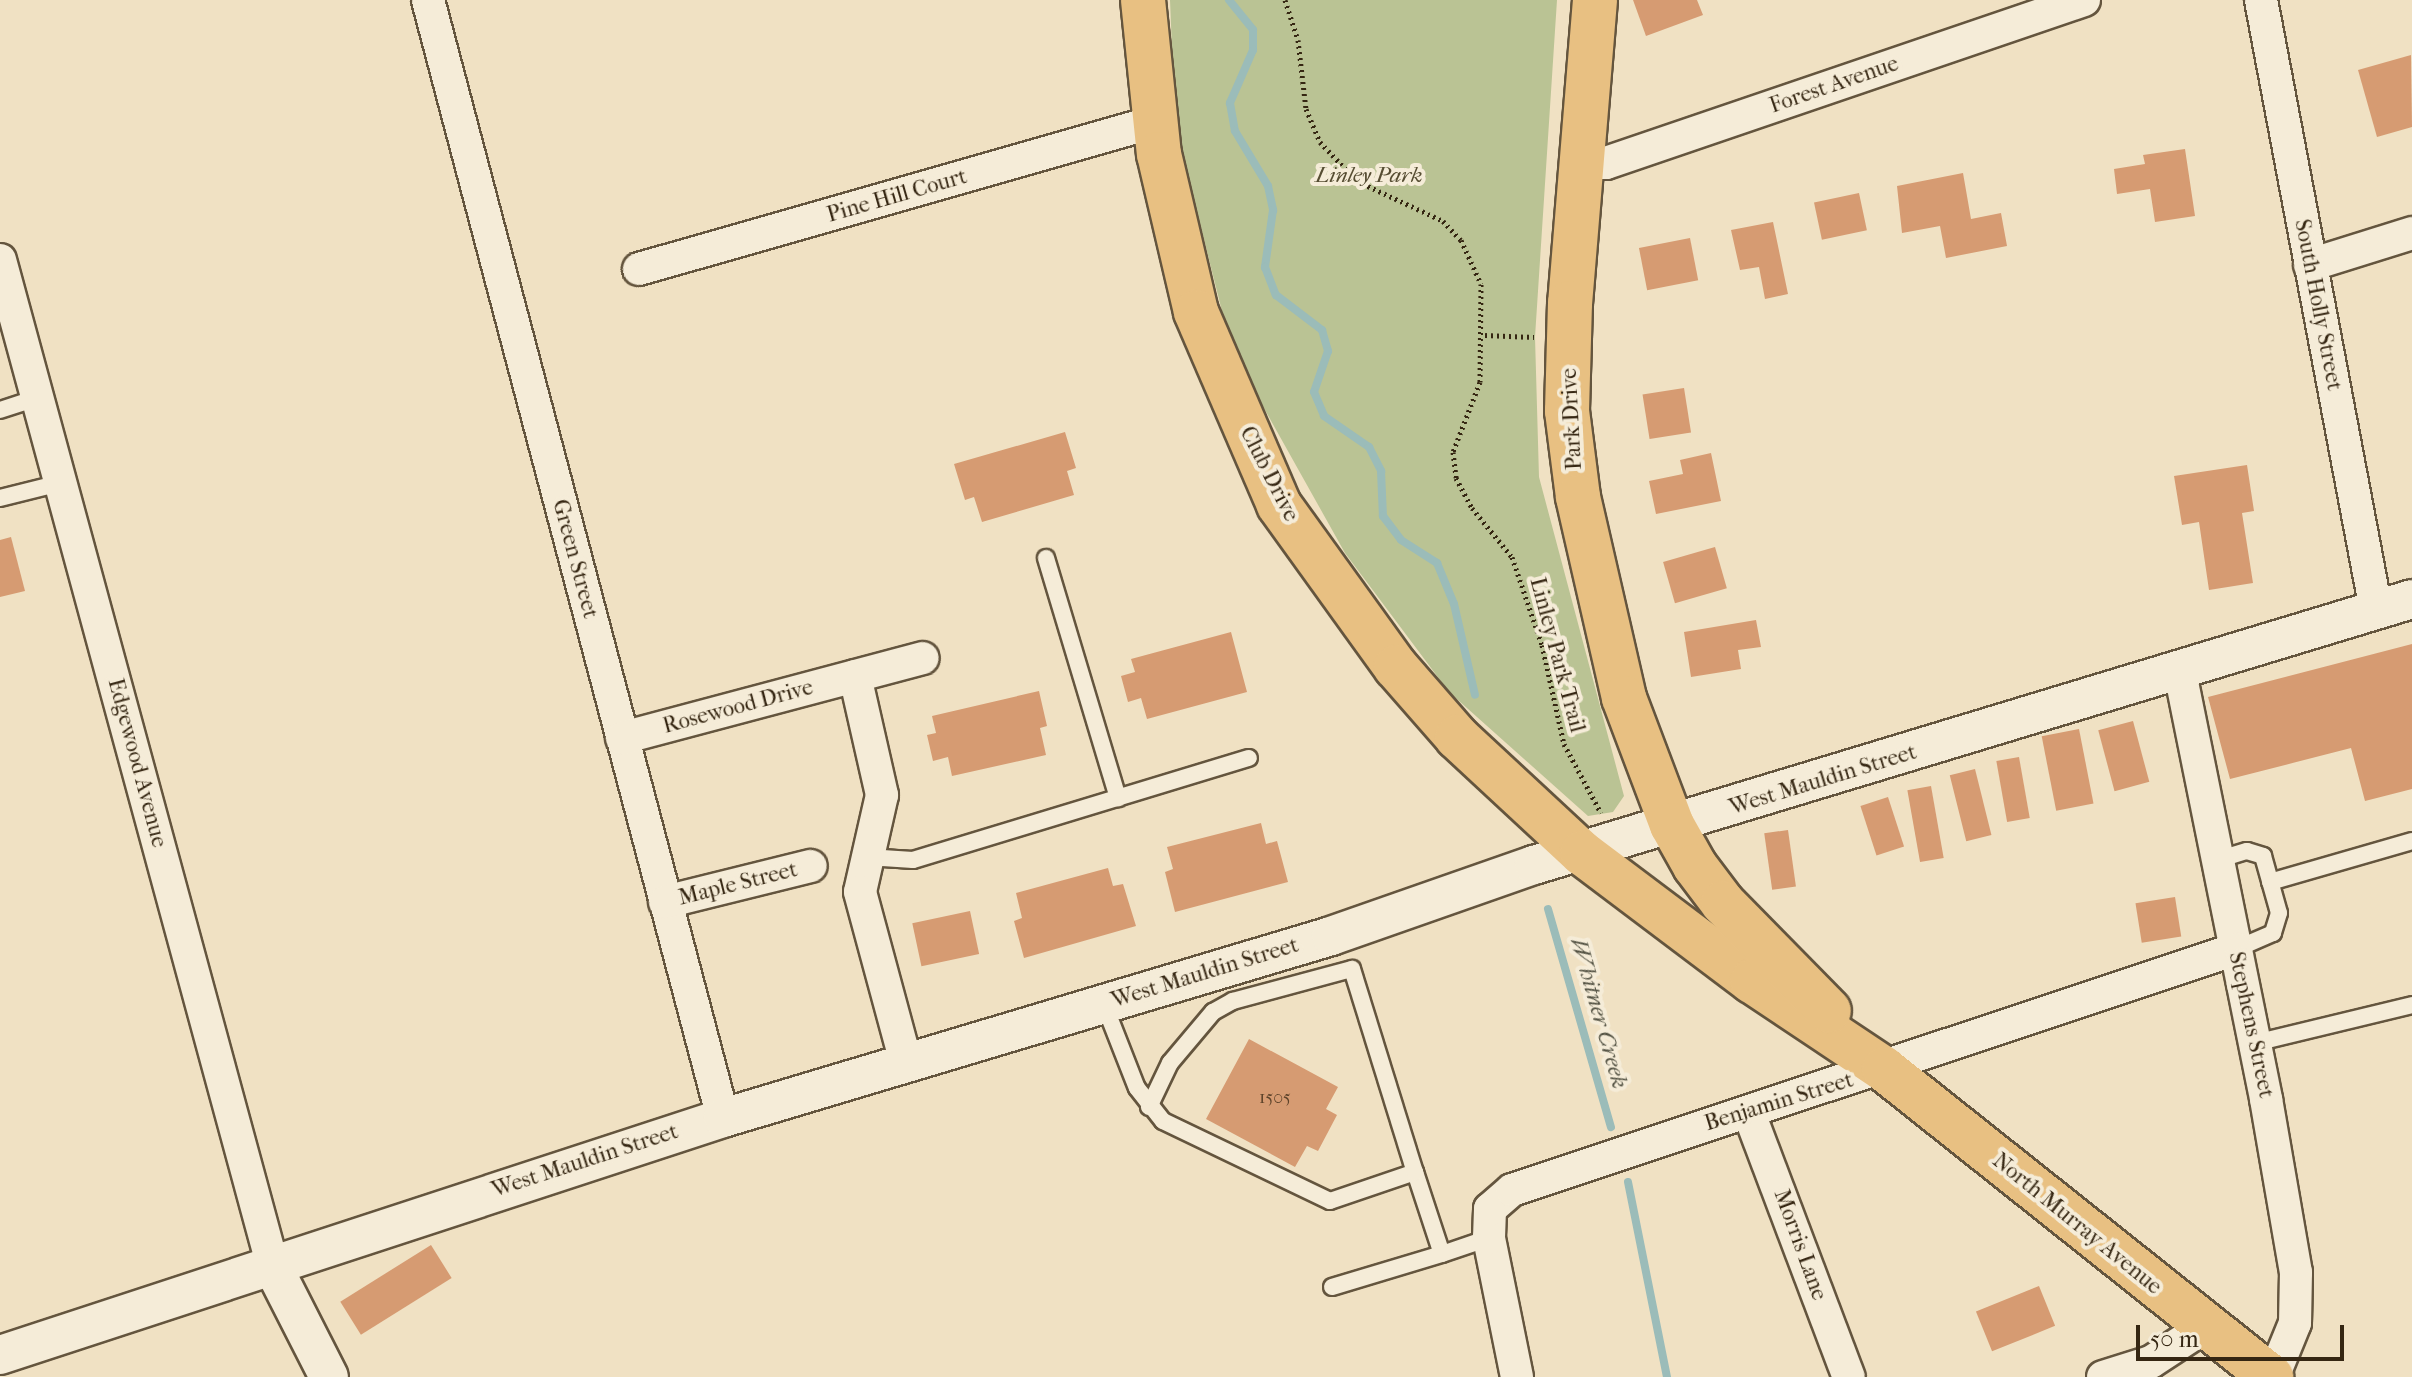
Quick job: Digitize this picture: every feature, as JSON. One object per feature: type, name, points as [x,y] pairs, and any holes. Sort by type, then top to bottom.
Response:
[{"type":"main road","name":"Club Drive","points":[[1143,0],[1154,122],[1196,312],[1279,505],[1406,679],[1457,737],[1601,847]]},
{"type":"main road","name":"Park Drive","points":[[1595,0],[1567,411],[1578,497],[1624,698],[1672,825]]},
{"type":"main road","name":"North Murray Avenue","points":[[1672,825],[1723,903],[1884,1069]]},
{"type":"main road","name":"North Murray Avenue","points":[[1601,847],[1752,981],[1884,1069],[2204,1327],[2272,1377]]},
{"type":"street","name":"Green Street","points":[[428,0],[723,1118]]},
{"type":"street","name":"Forest Avenue","points":[[1582,163],[1606,163],[2084,0]]},
{"type":"street","name":"South Holly Street","points":[[2261,0],[2376,610]]},
{"type":"street","name":"Pine Hill Court","points":[[639,269],[1154,122]]},
{"type":"street","points":[[2310,265],[2412,233]]},
{"type":"street","name":"Edgewood Avenue","points":[[0,260],[273,1267]]},
{"type":"street","name":"West Mauldin Street","points":[[0,1355],[273,1267],[336,1240],[723,1118],[1104,1004],[1672,825],[2412,599]]},
{"type":"street","name":"Rosewood Drive","points":[[622,738],[923,658]]},
{"type":"street","name":"Stephens Street","points":[[2180,672],[2255,1043],[2296,1272],[2295,1323],[2272,1377]]},
{"type":"street","points":[[855,676],[882,795],[878,831],[867,857],[860,892],[906,1062]]},
{"type":"street","name":"Maple Street","points":[[665,902],[811,866]]},
{"type":"street","name":"Benjamin Street","points":[[1517,1377],[1489,1238],[1490,1209],[1512,1190],[1631,1146],[1749,1113],[2236,949]]},
{"type":"street","name":"Morris Lane","points":[[1749,1113],[1849,1377]]},
{"type":"street","points":[[273,1267],[329,1377]]},
{"type":"street","points":[[2103,1377],[2151,1362],[2204,1327]]},
{"type":"lane","points":[[0,410],[38,398]]},
{"type":"lane","points":[[0,498],[60,483]]},
{"type":"lane","points":[[1046,558],[1118,798]]},
{"type":"lane","points":[[867,857],[913,860],[1249,758]]},
{"type":"lane","points":[[2270,882],[2412,841]]},
{"type":"lane","points":[[2217,860],[2255,852],[2263,856],[2270,882],[2278,923],[2273,933],[2236,949]]},
{"type":"lane","points":[[1149,1107],[1170,1063],[1200,1022],[1233,1001],[1352,969],[1442,1254]]},
{"type":"lane","points":[[1104,1004],[1149,1107],[1163,1121],[1330,1201],[1415,1172]]},
{"type":"lane","points":[[2255,1043],[2412,1005]]},
{"type":"lane","points":[[1332,1287],[1489,1238]]},
{"type":"path","name":"Linley Park Trail","points":[[1285,0],[1298,40],[1306,109],[1320,142],[1357,181],[1429,213],[1461,240],[1481,284],[1485,335],[1480,382],[1453,452],[1456,478],[1472,508],[1512,557],[1542,645],[1564,744],[1593,802],[1601,847]]},
{"type":"path","points":[[1485,335],[1535,337]]},
{"type":"green space","name":"Linley Park","points":[[1170,0],[1557,0],[1535,337],[1539,477],[1624,796],[1613,812],[1588,816],[1449,692],[1345,553],[1232,351],[1175,124]]},
{"type":"building","points":[[1633,0],[1697,0],[1703,15],[1646,36]]},
{"type":"building","points":[[2411,55],[2412,127],[2377,137],[2358,70]]},
{"type":"building","points":[[2185,149],[2195,216],[2155,222],[2150,189],[2117,194],[2114,169],[2145,164],[2143,155]]},
{"type":"building","points":[[1963,173],[1971,219],[2001,213],[2007,246],[1946,258],[1940,226],[1902,233],[1897,186]]},
{"type":"building","points":[[1859,193],[1867,230],[1822,240],[1814,203]]},
{"type":"building","points":[[1773,222],[1788,294],[1765,299],[1759,267],[1740,270],[1731,230]]},
{"type":"building","points":[[1690,238],[1698,280],[1647,290],[1639,248]]},
{"type":"building","points":[[1684,388],[1691,432],[1650,439],[1643,395]]},
{"type":"building","points":[[1065,432],[1076,468],[1067,471],[1074,495],[982,522],[974,497],[965,500],[954,464]]},
{"type":"building","points":[[1711,453],[1721,501],[1656,514],[1649,481],[1683,474],[1680,460]]},
{"type":"building","points":[[2247,465],[2254,511],[2242,513],[2253,583],[2209,590],[2199,522],[2182,525],[2174,476]]},
{"type":"building","points":[[11,537],[25,591],[0,597],[0,540]]},
{"type":"building","points":[[1715,547],[1727,588],[1675,603],[1663,562]]},
{"type":"building","points":[[1756,620],[1761,647],[1738,650],[1741,669],[1691,677],[1684,632]]},
{"type":"building","points":[[1231,632],[1247,692],[1147,719],[1141,698],[1128,702],[1121,676],[1135,672],[1131,659]]},
{"type":"building","points":[[2412,644],[2412,789],[2365,801],[2351,748],[2230,779],[2208,697]]},
{"type":"building","points":[[1039,691],[1047,726],[1040,728],[1046,755],[952,776],[948,757],[933,761],[927,735],[936,733],[932,716]]},
{"type":"building","points":[[2133,721],[2149,782],[2115,791],[2098,730]]},
{"type":"building","points":[[2079,729],[2094,804],[2056,811],[2042,736]]},
{"type":"building","points":[[2019,757],[2030,818],[2007,822],[1996,761]]},
{"type":"building","points":[[1975,769],[1991,835],[1966,841],[1950,775]]},
{"type":"building","points":[[1931,786],[1944,858],[1920,862],[1907,790]]},
{"type":"building","points":[[1888,797],[1904,846],[1876,855],[1860,806]]},
{"type":"building","points":[[1261,823],[1266,844],[1277,841],[1288,882],[1175,912],[1165,872],[1173,869],[1167,847]]},
{"type":"building","points":[[1788,830],[1796,886],[1772,890],[1764,833]]},
{"type":"building","points":[[1108,868],[1113,886],[1123,884],[1136,926],[1024,958],[1014,921],[1022,918],[1016,893]]},
{"type":"building","points":[[2175,897],[2181,937],[2142,943],[2135,903]]},
{"type":"building","points":[[970,911],[979,954],[921,966],[912,923]]},
{"type":"building","points":[[1249,1039],[1338,1087],[1326,1109],[1337,1115],[1318,1151],[1307,1146],[1295,1167],[1206,1119]]},
{"type":"building","points":[[431,1245],[452,1278],[361,1335],[340,1302]]},
{"type":"building","points":[[2039,1286],[2055,1326],[1992,1351],[1976,1311]]},
{"type":"waterway","name":"Whitner Creek","points":[[1229,0],[1253,30],[1253,50],[1230,103],[1235,131],[1268,186],[1273,210],[1265,267],[1276,295],[1322,330],[1328,351],[1314,392],[1324,416],[1369,447],[1381,471],[1383,516],[1401,540],[1437,563],[1454,604],[1475,695]]},
{"type":"waterway","name":"Whitner Creek","points":[[1548,909],[1611,1127]]},
{"type":"waterway","name":"Whitner Creek","points":[[1628,1182],[1667,1377]]}]
